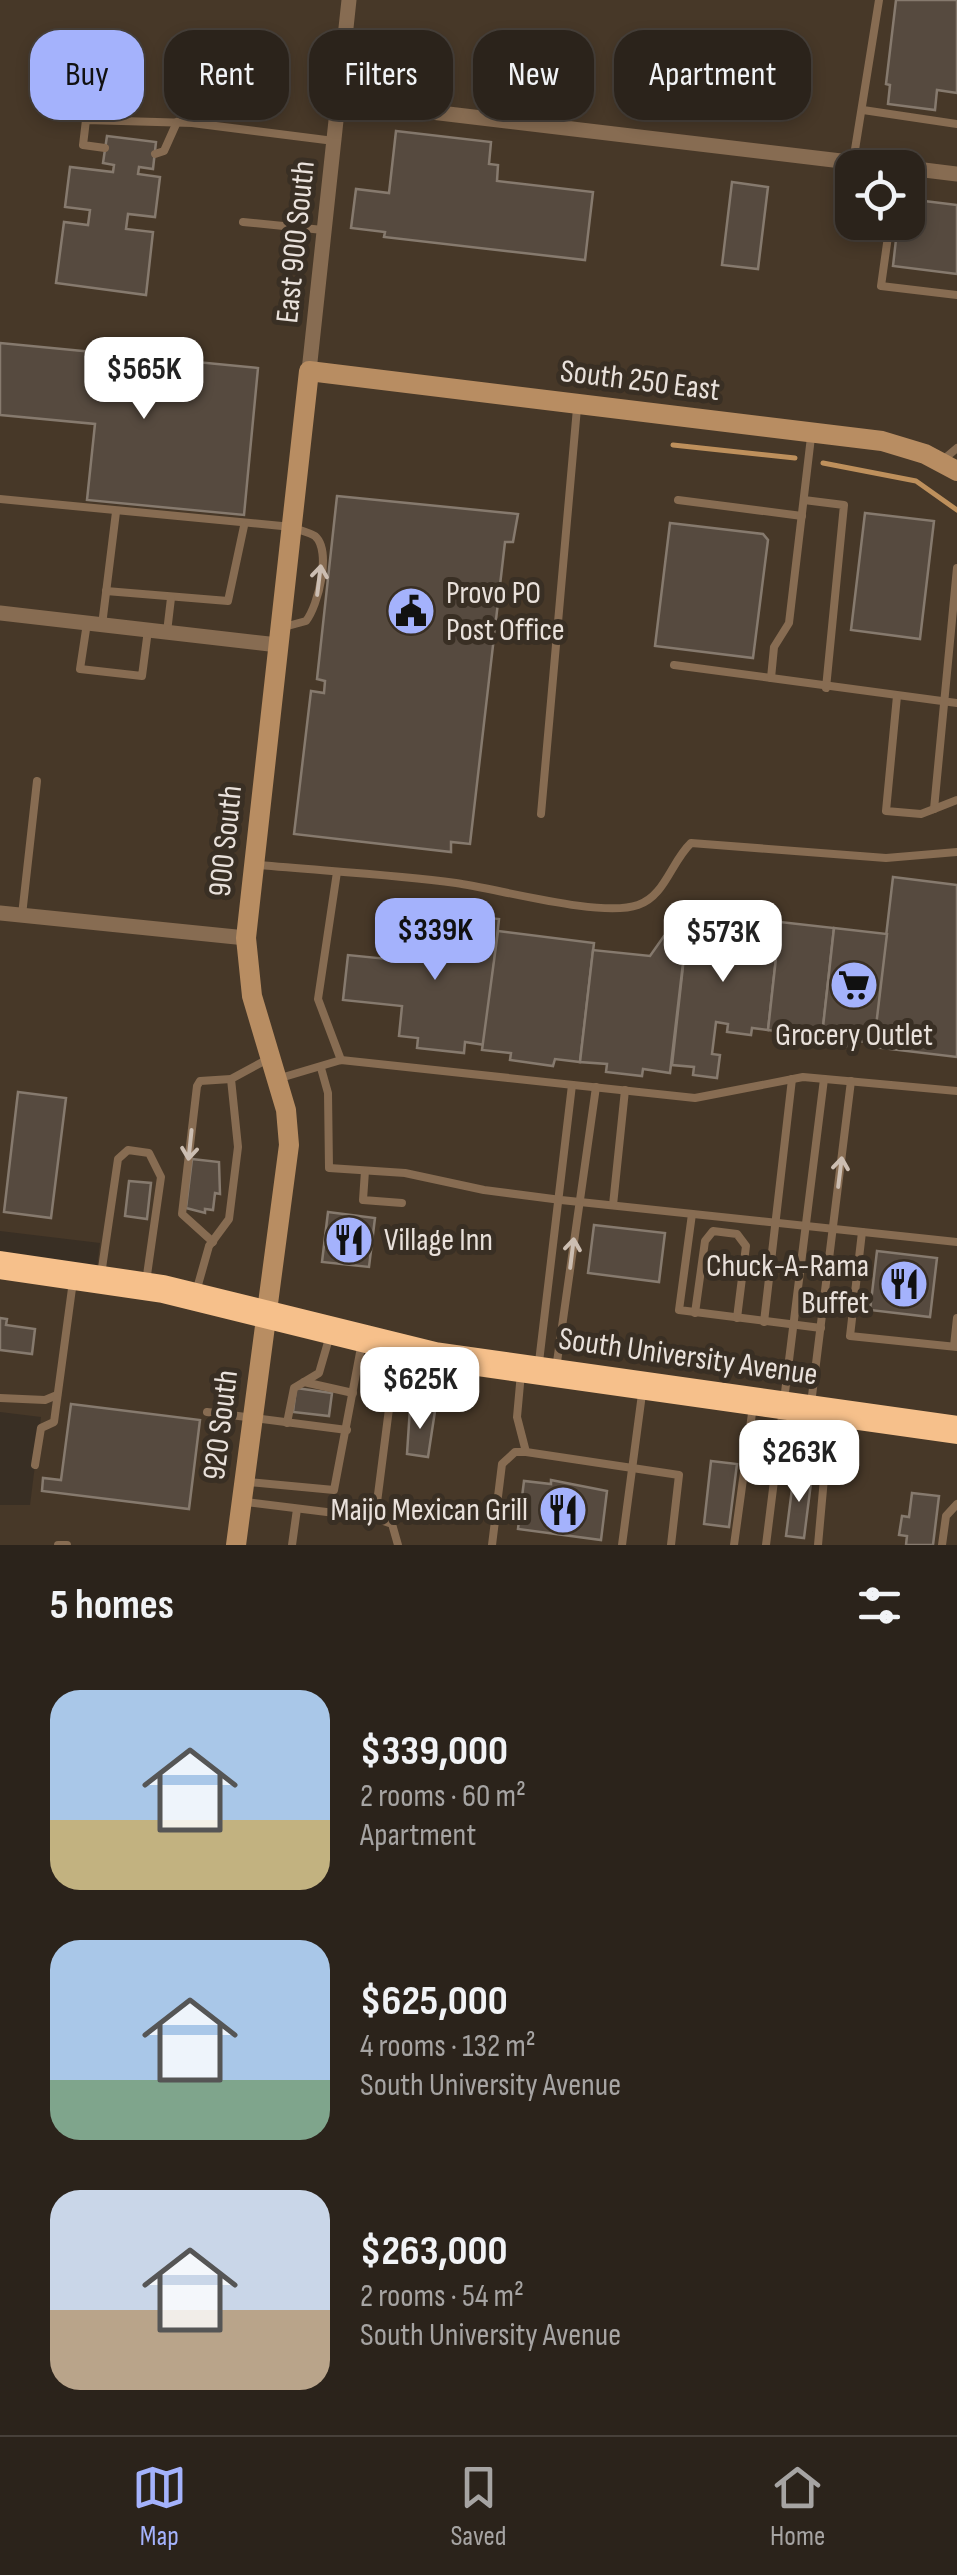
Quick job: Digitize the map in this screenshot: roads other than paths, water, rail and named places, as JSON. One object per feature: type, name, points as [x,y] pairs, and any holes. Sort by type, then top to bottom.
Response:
[{"type":"highway","name":"South University Avenue","points":[[0,1265],[194,1297],[397,1348],[538,1372],[957,1430]]},
{"type":"street","name":"East 900 South","points":[[346,30],[350,0]]},
{"type":"street","points":[[453,115],[835,160]]},
{"type":"street","name":"East 900 South","points":[[310,372],[336,120]]},
{"type":"street","points":[[925,171],[957,174]]},
{"type":"street","name":"South 250 East","points":[[310,372],[882,440],[951,460]]},
{"type":"street","name":"900 South","points":[[265,1313],[288,1144],[286,1110],[252,996],[246,938],[310,372]]},
{"type":"street","points":[[0,612],[167,632],[279,636]]},
{"type":"street","points":[[0,912],[246,938]]},
{"type":"street","name":"920 South","points":[[236,1545],[265,1313]]},
{"type":"lane","points":[[855,150],[879,0]]},
{"type":"lane","points":[[863,110],[957,124]]},
{"type":"lane","points":[[105,148],[84,145],[86,120],[177,122],[334,141]]},
{"type":"lane","points":[[155,154],[164,152],[177,122]]},
{"type":"lane","points":[[243,222],[325,230]]},
{"type":"lane","points":[[887,240],[881,286],[957,296]]},
{"type":"lane","points":[[541,814],[578,404]]},
{"type":"lane","points":[[770,678],[774,647],[789,623],[811,432]]},
{"type":"lane","points":[[0,499],[292,528],[314,535],[322,548],[316,608],[306,621],[279,636]]},
{"type":"lane","points":[[678,500],[802,516]]},
{"type":"lane","points":[[804,500],[844,506],[826,688]]},
{"type":"lane","points":[[116,512],[106,590],[80,669],[142,676],[148,630]]},
{"type":"lane","points":[[106,590],[228,602],[244,526]]},
{"type":"lane","points":[[934,809],[957,568]]},
{"type":"lane","points":[[167,632],[171,598]]},
{"type":"lane","points":[[674,665],[957,703]]},
{"type":"lane","points":[[897,696],[886,811],[921,814],[957,800]]},
{"type":"lane","points":[[22,915],[37,782]]},
{"type":"lane","points":[[254,864],[456,883],[604,908],[637,906],[658,893],[677,857],[691,843],[886,858],[957,852]]},
{"type":"lane","points":[[337,872],[318,999],[341,1060]]},
{"type":"lane","points":[[213,1242],[182,1214],[197,1086],[200,1081],[231,1079],[271,1058]]},
{"type":"lane","points":[[277,1080],[341,1060],[695,1098],[792,1079],[957,1091]]},
{"type":"lane","points":[[321,1068],[328,1093],[329,1168],[405,1173],[484,1190],[560,1200],[957,1242]]},
{"type":"lane","points":[[194,1297],[213,1242],[230,1219],[236,1165],[231,1079]]},
{"type":"lane","points":[[764,1322],[792,1079]]},
{"type":"lane","points":[[818,1545],[826,1456],[798,1406],[795,1326],[824,1079]]},
{"type":"lane","points":[[766,1545],[798,1406],[821,1328],[851,1081]]},
{"type":"lane","points":[[538,1372],[572,1084]]},
{"type":"lane","points":[[526,1452],[517,1417],[567,1295],[596,1087]]},
{"type":"lane","points":[[613,1205],[625,1090]]},
{"type":"lane","points":[[35,1465],[41,1428],[54,1422],[57,1395],[118,1159],[128,1150],[149,1153],[161,1177],[146,1287]]},
{"type":"lane","points":[[365,1172],[363,1200],[402,1203]]},
{"type":"lane","points":[[692,1214],[679,1310],[821,1328]]},
{"type":"lane","points":[[695,1313],[706,1240],[713,1231],[737,1234],[746,1246],[737,1318]]},
{"type":"lane","points":[[862,1232],[850,1336],[955,1347],[957,1318]]},
{"type":"lane","points":[[548,1293],[567,1295]]},
{"type":"lane","points":[[287,1424],[292,1392],[319,1373],[331,1330]]},
{"type":"lane","points":[[243,1491],[334,1490],[363,1339]]},
{"type":"lane","points":[[375,1518],[397,1348]]},
{"type":"lane","points":[[304,1382],[353,1393]]},
{"type":"lane","points":[[622,1545],[643,1384]]},
{"type":"lane","points":[[0,1398],[45,1400],[57,1395]]},
{"type":"lane","points":[[734,1545],[754,1400]]},
{"type":"lane","points":[[207,1412],[347,1430]]},
{"type":"lane","points":[[492,1545],[502,1464],[515,1452],[679,1475],[670,1545]]},
{"type":"lane","points":[[243,1491],[286,1507],[375,1518],[392,1524],[398,1545]]},
{"type":"lane","points":[[942,1545],[946,1516],[957,1504]]},
{"type":"lane","points":[[292,1545],[297,1508]]},
{"type":"lane","points":[[58,1545],[67,1545]]},
{"type":"waterway","points":[[673,445],[795,458]]},
{"type":"waterway","points":[[823,463],[916,481],[957,510]]},
{"type":"place","name":"Provo PO Post Office","points":[[411,611]]},
{"type":"place","name":"Grocery Outlet","points":[[854,985]]},
{"type":"place","name":"Village Inn","points":[[349,1240]]},
{"type":"place","name":"Chuck-A-Rama Buffet","points":[[904,1284]]},
{"type":"place","name":"Maijo Mexican Grill","points":[[563,1510]]}]
